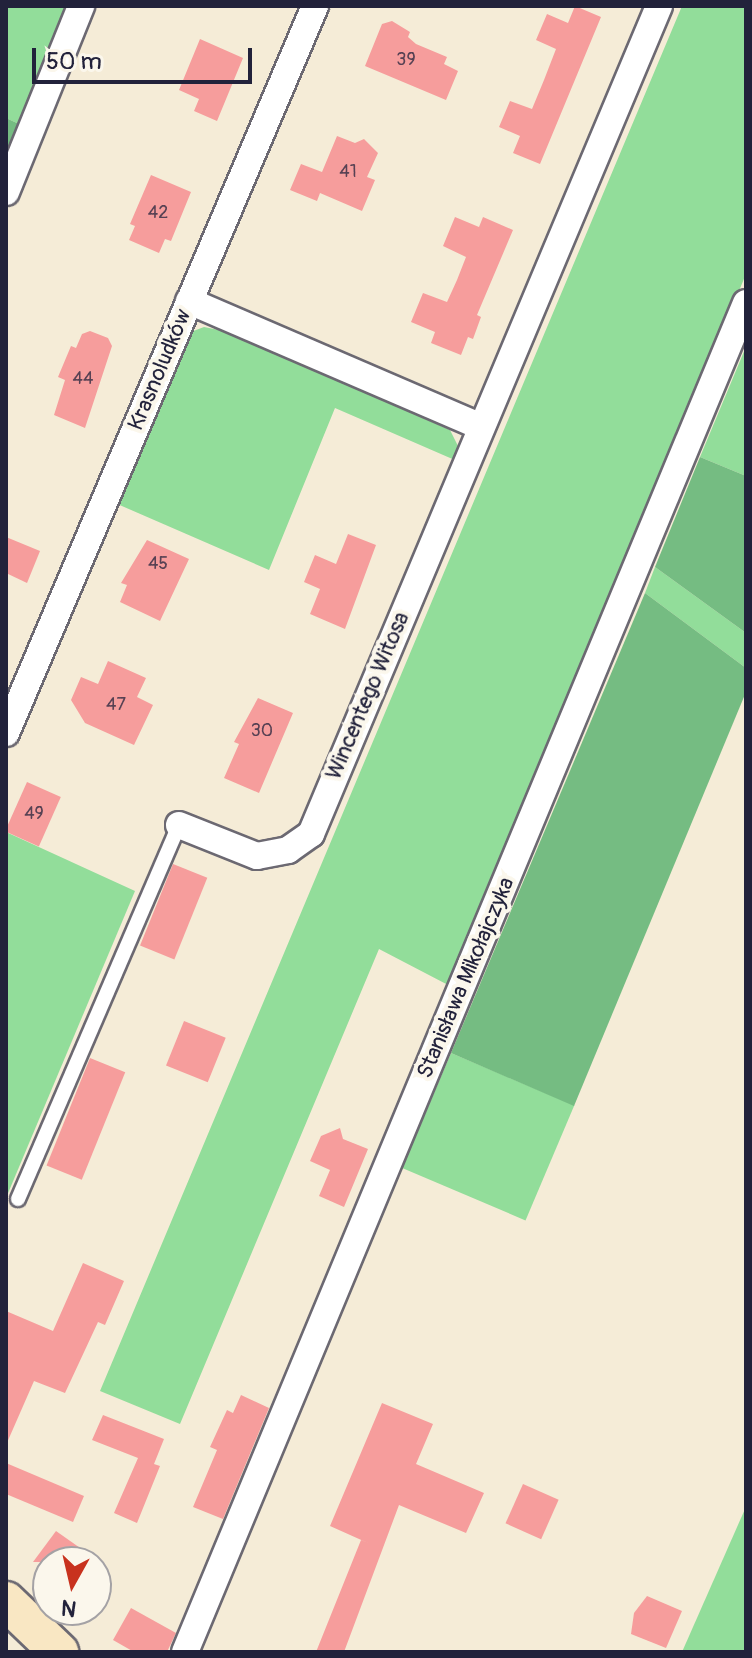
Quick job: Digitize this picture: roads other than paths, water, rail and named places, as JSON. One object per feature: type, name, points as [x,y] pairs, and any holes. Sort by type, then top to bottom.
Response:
[{"type":"street","points":[[6,192],[81,6]]},
{"type":"street","name":"Krasnoludków","points":[[6,733],[315,6]]},
{"type":"street","name":"Wincentego Witosa","points":[[179,825],[257,856],[288,850],[311,834],[659,6]]},
{"type":"street","points":[[189,301],[481,427]]},
{"type":"street","name":"Stanisława Mikołajczyka","points":[[185,1652],[746,303]]},
{"type":"street","points":[[6,1601],[59,1652]]},
{"type":"lane","points":[[18,1199],[179,825]]}]
